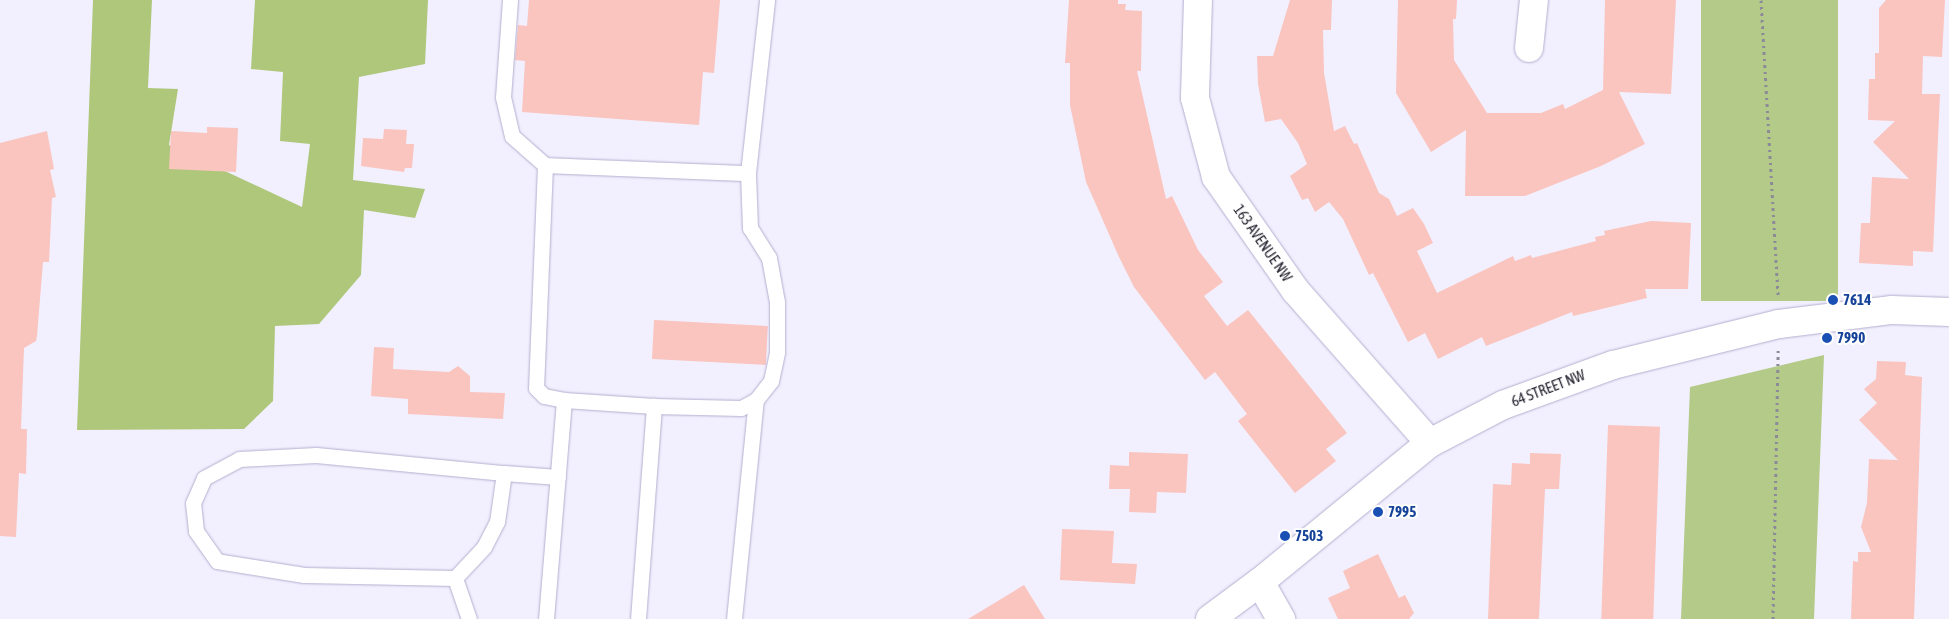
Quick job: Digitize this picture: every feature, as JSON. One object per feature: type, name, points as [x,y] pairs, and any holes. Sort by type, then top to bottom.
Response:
[{"type":"street","name":"163 AVENUE NW","points":[[1198,0],[1196,98],[1216,177],[1296,290],[1430,443]]},
{"type":"street","points":[[1529,48],[1534,0]]},
{"type":"street","name":"64 STREET NW","points":[[1210,619],[1260,582],[1430,443],[1503,405],[1623,363],[1779,324],[1839,314],[1892,310],[1949,312]]},
{"type":"street","points":[[1260,582],[1281,619]]},
{"type":"lane","points":[[510,0],[504,98],[512,136],[545,165],[748,173]]},
{"type":"lane","points":[[545,165],[536,388],[544,396],[564,400],[654,406],[741,408],[756,400],[771,381],[778,352],[777,302],[769,258],[750,228],[748,173],[767,0]]},
{"type":"lane","points":[[546,619],[564,400]]},
{"type":"lane","points":[[734,619],[756,400]]},
{"type":"lane","points":[[638,619],[654,406]]},
{"type":"lane","points":[[504,472],[497,522],[484,547],[455,578],[304,575],[217,561],[196,531],[193,503],[204,478],[239,459],[316,455],[504,472],[558,477]]},
{"type":"lane","points":[[455,578],[468,619]]},
{"type":"green space","points":[[93,0],[152,0],[148,88],[178,89],[169,145],[302,207],[310,144],[280,141],[283,72],[251,69],[255,0],[428,0],[425,64],[359,77],[353,180],[425,189],[415,218],[364,210],[361,275],[319,324],[275,326],[273,401],[244,429],[77,430]]},
{"type":"green space","points":[[1701,0],[1838,0],[1838,301],[1701,301]]},
{"type":"green space","points":[[1824,355],[1814,619],[1681,619],[1690,387]]},
{"type":"building","points":[[529,0],[720,0],[714,73],[703,72],[699,125],[522,112],[525,61],[515,60],[518,25],[527,26]]},
{"type":"building","points":[[1069,0],[1118,0],[1118,4],[1126,4],[1125,10],[1142,11],[1141,71],[1137,71],[1166,199],[1172,196],[1198,250],[1223,282],[1204,296],[1227,326],[1248,310],[1347,433],[1326,449],[1336,461],[1295,493],[1238,421],[1247,414],[1215,372],[1205,380],[1134,287],[1119,257],[1086,182],[1070,105],[1070,63],[1065,63]]},
{"type":"building","points":[[1290,0],[1332,0],[1331,30],[1323,30],[1324,73],[1334,131],[1345,126],[1354,144],[1357,143],[1379,193],[1389,199],[1397,216],[1413,208],[1424,224],[1433,243],[1417,251],[1437,293],[1513,256],[1515,261],[1531,255],[1532,258],[1596,241],[1595,237],[1605,235],[1604,231],[1651,221],[1691,223],[1688,289],[1645,289],[1647,298],[1573,316],[1572,312],[1486,346],[1482,337],[1438,359],[1425,333],[1408,342],[1373,273],[1369,275],[1343,219],[1329,202],[1315,212],[1308,198],[1302,200],[1290,176],[1307,164],[1298,143],[1281,119],[1265,122],[1258,84],[1257,56],[1273,56]]},
{"type":"building","points":[[1398,0],[1457,0],[1456,19],[1453,19],[1454,60],[1487,113],[1541,113],[1563,104],[1565,109],[1603,90],[1605,0],[1676,0],[1671,94],[1619,92],[1645,144],[1601,166],[1525,196],[1465,196],[1466,130],[1431,152],[1396,93]]},
{"type":"building","points":[[1886,0],[1945,0],[1942,57],[1923,56],[1922,94],[1940,94],[1933,252],[1913,251],[1913,266],[1859,263],[1861,223],[1870,223],[1872,177],[1909,179],[1873,142],[1895,121],[1868,120],[1869,79],[1875,79],[1875,53],[1879,53],[1879,8]]},
{"type":"building","points":[[207,127],[238,128],[236,172],[169,169],[171,131],[207,133]]},
{"type":"building","points":[[384,129],[407,130],[406,144],[414,144],[412,168],[405,168],[404,172],[361,166],[363,138],[383,139]]},
{"type":"building","points":[[47,131],[54,169],[50,170],[56,197],[52,198],[49,262],[43,262],[36,341],[24,348],[21,429],[27,429],[26,474],[19,473],[16,537],[0,536],[0,143]]},
{"type":"building","points":[[654,320],[768,326],[766,365],[652,359]]},
{"type":"building","points":[[374,347],[394,348],[393,369],[449,372],[458,366],[470,376],[470,392],[505,393],[503,419],[408,414],[408,399],[371,396]]},
{"type":"building","points":[[1877,361],[1906,362],[1905,375],[1922,377],[1914,619],[1851,619],[1853,561],[1858,562],[1858,552],[1871,552],[1861,527],[1867,503],[1869,459],[1898,460],[1859,420],[1877,403],[1864,389],[1876,379]]},
{"type":"building","points":[[1608,425],[1660,427],[1653,619],[1601,619]]},
{"type":"building","points":[[1129,452],[1188,454],[1186,493],[1157,492],[1156,513],[1129,512],[1130,489],[1109,489],[1110,465],[1129,466]]},
{"type":"building","points":[[1530,453],[1561,454],[1559,489],[1545,489],[1539,619],[1488,619],[1493,484],[1511,485],[1512,463],[1530,464]]},
{"type":"building","points":[[1062,529],[1114,531],[1112,563],[1137,564],[1135,584],[1060,580]]},
{"type":"building","points":[[1378,554],[1399,598],[1405,595],[1414,613],[1409,619],[1338,619],[1328,598],[1350,588],[1343,571]]},
{"type":"building","points":[[1024,585],[1045,619],[968,619]]},
{"type":"place","name":"7614","points":[[1833,300]]},
{"type":"place","name":"7990","points":[[1827,338]]},
{"type":"place","name":"7995","points":[[1378,512]]},
{"type":"place","name":"7503","points":[[1285,536]]}]
